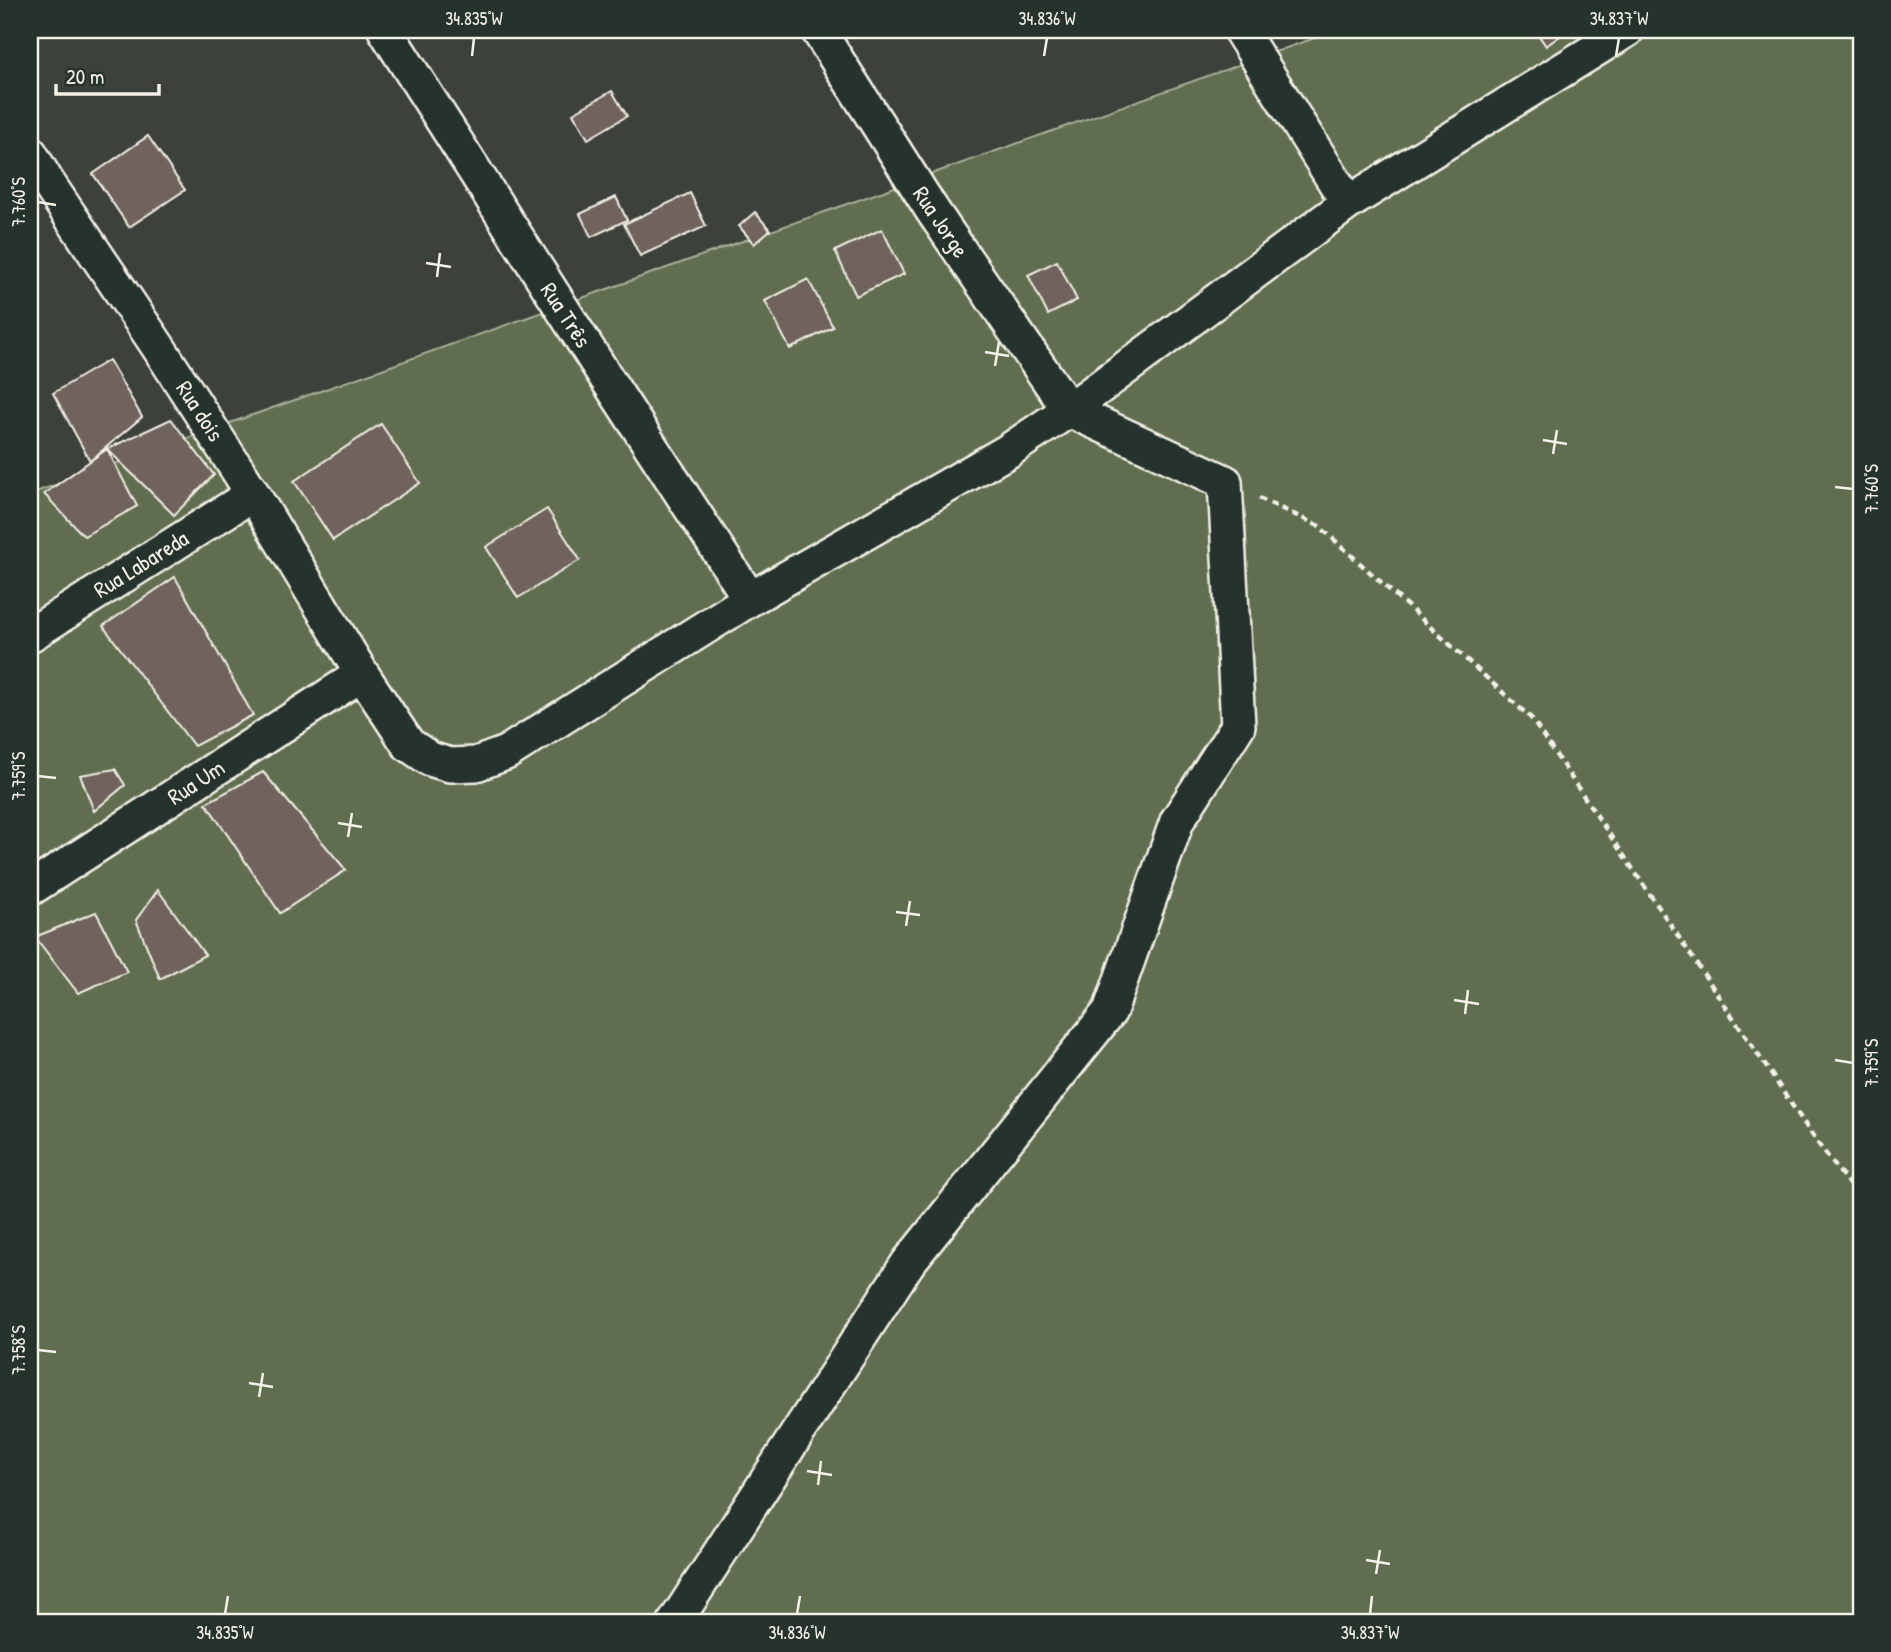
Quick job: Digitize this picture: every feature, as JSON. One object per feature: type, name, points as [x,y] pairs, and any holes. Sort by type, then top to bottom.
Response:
[{"type":"street","name":"Rua Três","points":[[385,30],[750,599]]},
{"type":"street","name":"Rua Jorge","points":[[818,30],[932,210],[1069,410]]},
{"type":"street","points":[[1240,30],[1348,203]]},
{"type":"street","name":"Rua dois","points":[[30,153],[158,345],[408,744],[430,758],[450,765],[476,764],[506,753],[750,599],[1008,451],[1069,410],[1348,203],[1627,30]]},
{"type":"street","points":[[675,1622],[908,1263],[1110,1012],[1178,821],[1238,726],[1225,482],[1069,410]]},
{"type":"street","name":"Rua Labareda","points":[[30,635],[253,494]]},
{"type":"street","name":"Rua Um","points":[[30,889],[362,674]]},
{"type":"path","points":[[1225,482],[1319,526],[1531,718],[1817,1142],[1861,1200]]},
{"type":"green space","points":[[1337,30],[1861,30],[1861,1622],[30,1622],[30,494]]},
{"type":"building","points":[[1535,30],[1568,30],[1546,46]]},
{"type":"building","points":[[612,91],[627,116],[588,139],[573,113]]},
{"type":"building","points":[[148,136],[185,190],[129,227],[93,174]]},
{"type":"building","points":[[690,193],[706,226],[640,256],[624,224]]},
{"type":"building","points":[[616,197],[627,220],[591,237],[580,214]]},
{"type":"building","points":[[755,212],[770,230],[754,244],[739,226]]},
{"type":"building","points":[[882,229],[904,274],[856,296],[835,251]]},
{"type":"building","points":[[1057,261],[1077,300],[1048,315],[1028,275]]},
{"type":"building","points":[[808,279],[833,327],[790,349],[765,301]]},
{"type":"building","points":[[109,360],[142,417],[90,461],[53,393]]},
{"type":"building","points":[[171,419],[214,475],[174,515],[107,449]]},
{"type":"building","points":[[381,424],[420,483],[333,540],[294,481]]},
{"type":"building","points":[[107,449],[137,506],[84,536],[44,494]]},
{"type":"building","points":[[547,509],[580,560],[518,598],[486,547]]},
{"type":"building","points":[[175,577],[253,715],[194,746],[103,626]]},
{"type":"building","points":[[115,769],[125,785],[94,811],[80,775]]},
{"type":"building","points":[[263,772],[346,870],[280,913],[206,803]]},
{"type":"building","points":[[158,890],[205,955],[160,979],[136,920]]},
{"type":"building","points":[[96,912],[127,972],[78,993],[35,937]]}]
